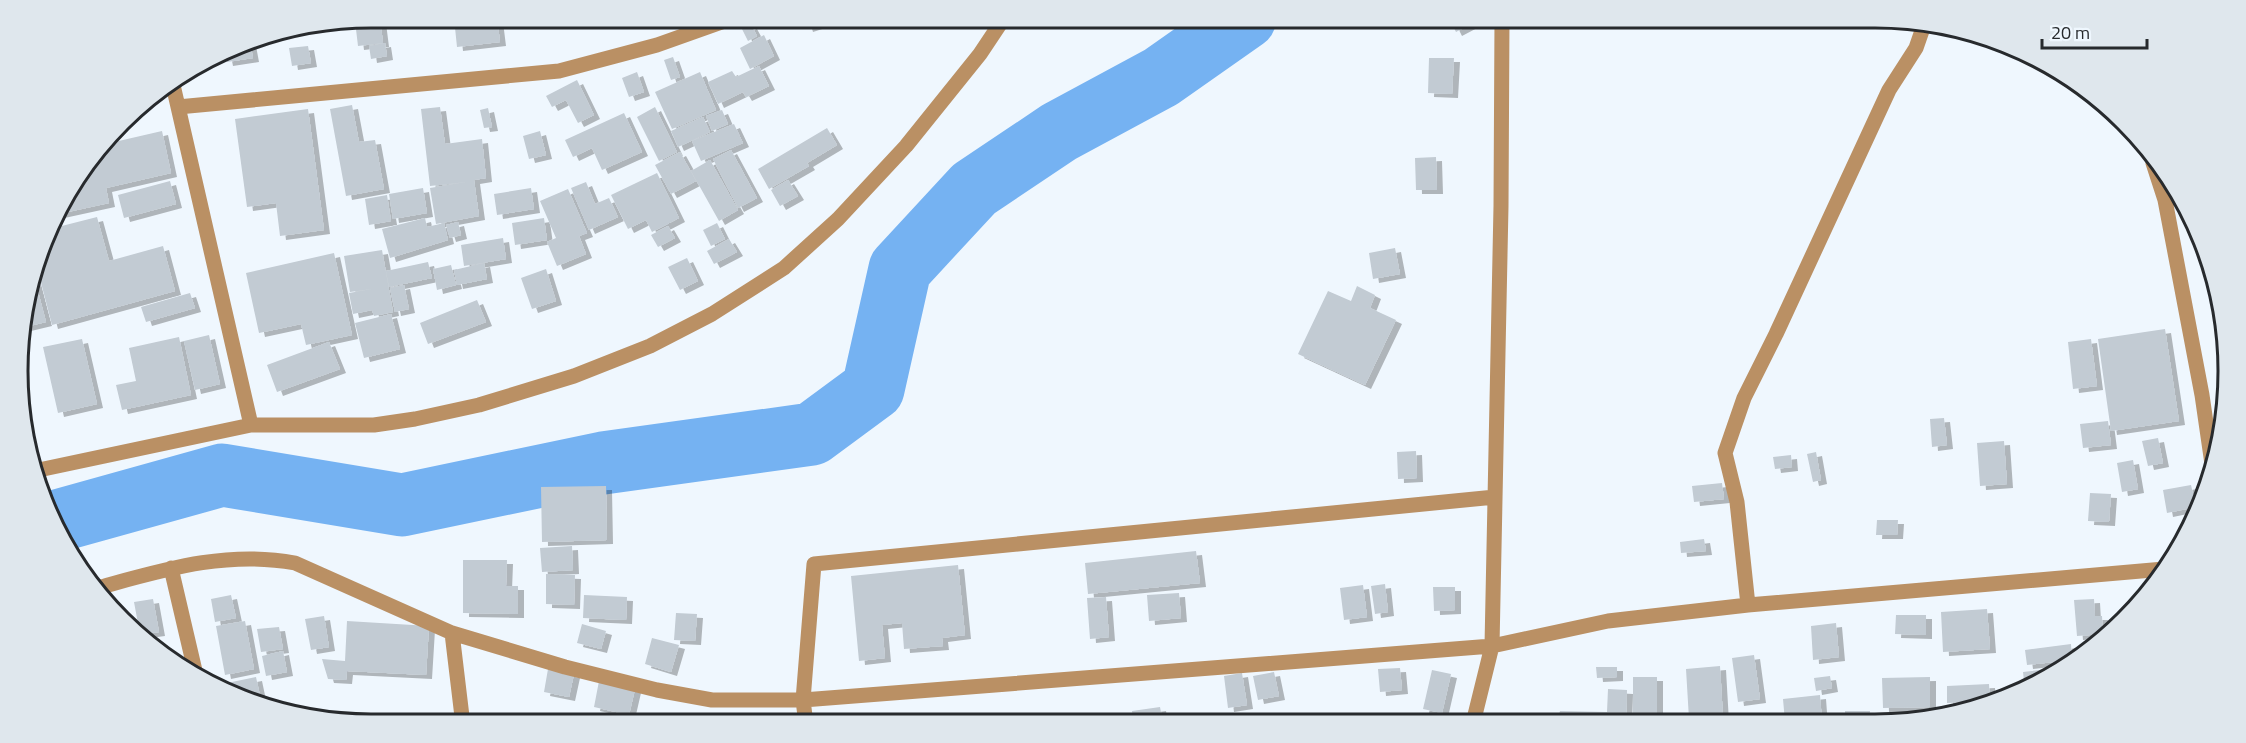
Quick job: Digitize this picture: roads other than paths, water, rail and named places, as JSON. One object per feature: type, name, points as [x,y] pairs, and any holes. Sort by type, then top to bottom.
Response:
[{"type":"street","points":[[178,107],[559,71],[657,45],[705,28]]},
{"type":"street","points":[[43,469],[251,425],[374,425],[415,419],[479,405],[574,376],[650,346],[712,314],[784,268],[838,219],[906,146],[980,54],[997,28]]},
{"type":"street","points":[[1475,714],[1492,646],[1501,206],[1502,28]]},
{"type":"street","points":[[1748,605],[1737,502],[1725,453],[1744,398],[1889,90],[1916,48],[1922,31]]},
{"type":"street","points":[[174,91],[251,425]]},
{"type":"street","points":[[2158,178],[2165,200],[2209,445]]},
{"type":"street","points":[[2165,200],[2171,199]]},
{"type":"street","points":[[805,714],[803,700],[814,564],[1495,497]]},
{"type":"street","points":[[104,586],[171,568],[234,558],[270,559],[295,563],[452,633],[512,652],[657,690],[712,700],[803,700],[1492,646],[1608,621],[1748,605],[2154,570]]},
{"type":"street","points":[[171,568],[194,665]]},
{"type":"street","points":[[452,633],[462,714]]},
{"type":"waterway","points":[[62,519],[222,475],[402,505],[603,463],[812,434],[873,389],[900,269],[974,189],[1059,132],[1161,77],[1231,28]]}]
